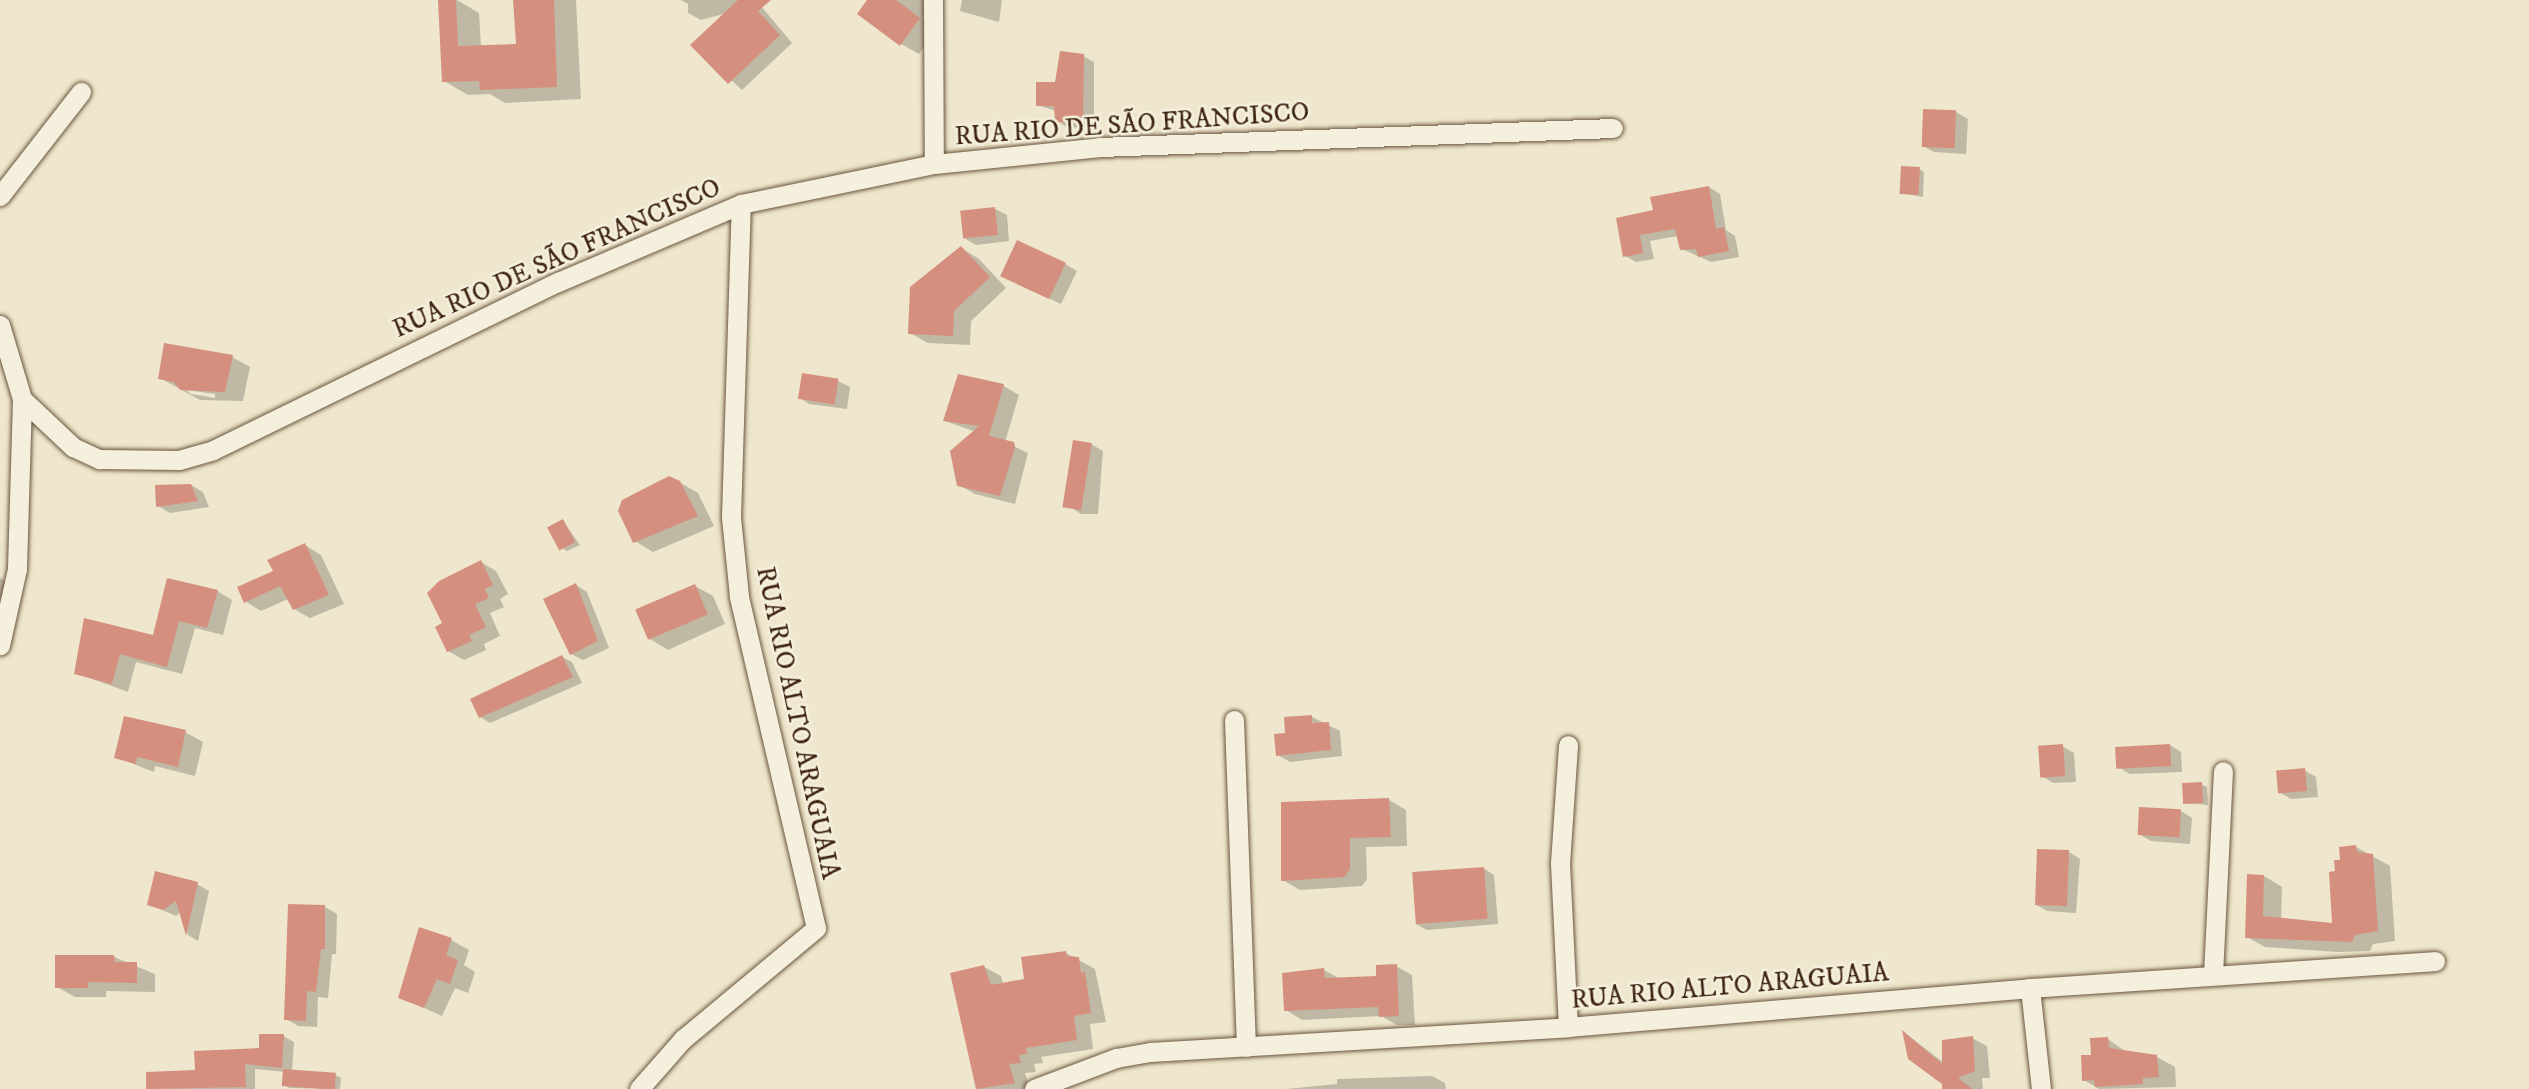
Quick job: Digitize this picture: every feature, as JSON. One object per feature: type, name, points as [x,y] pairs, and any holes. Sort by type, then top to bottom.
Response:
[{"type":"street","points":[[933,0],[934,164]]},
{"type":"street","points":[[0,196],[81,92]]},
{"type":"street","name":"RUA RIO DE SÃO FRANCISCO","points":[[22,400],[73,447],[99,459],[179,460],[213,450],[558,282],[741,204],[934,164],[1100,147],[1613,128]]},
{"type":"street","name":"RUA RIO ALTO ARAGUAIA","points":[[639,1089],[683,1039],[816,928],[739,596],[732,530],[741,204]]},
{"type":"street","points":[[0,325],[22,400],[17,569],[0,645]]},
{"type":"street","points":[[1234,720],[1246,1047]]},
{"type":"street","points":[[1568,745],[1560,863],[1568,1027]]},
{"type":"street","points":[[2213,975],[2222,771]]},
{"type":"street","name":"RUA RIO ALTO ARAGUAIA","points":[[1034,1089],[1116,1058],[1568,1027],[2030,988],[2435,961]]},
{"type":"street","points":[[2030,988],[2041,1089]]},
{"type":"building","points":[[438,0],[456,0],[458,46],[516,44],[513,0],[554,0],[557,87],[480,90],[479,81],[442,82]]},
{"type":"building","points":[[738,0],[771,0],[758,11],[780,35],[728,84],[690,45]]},
{"type":"building","points":[[867,0],[896,0],[920,18],[900,46],[857,14]]},
{"type":"building","points":[[1060,51],[1084,54],[1083,123],[1055,122],[1054,106],[1036,106],[1036,82],[1055,82]]},
{"type":"building","points":[[1923,109],[1956,110],[1955,148],[1922,147]]},
{"type":"building","points":[[1901,166],[1920,167],[1919,195],[1900,194]]},
{"type":"building","points":[[1709,186],[1716,229],[1724,227],[1729,251],[1698,257],[1696,249],[1680,250],[1675,229],[1640,235],[1643,253],[1623,257],[1616,218],[1653,210],[1650,197]]},
{"type":"building","points":[[995,207],[998,235],[963,239],[960,211]]},
{"type":"building","points":[[1017,240],[1066,263],[1049,299],[1000,276]]},
{"type":"building","points":[[961,246],[990,277],[954,311],[953,336],[908,334],[910,287]]},
{"type":"building","points":[[164,343],[233,355],[225,392],[180,390],[174,382],[158,379]]},
{"type":"building","points":[[802,373],[839,379],[834,404],[798,399]]},
{"type":"building","points":[[958,374],[1004,384],[989,436],[1014,442],[1015,447],[1000,496],[957,486],[950,451],[979,426],[943,421]]},
{"type":"building","points":[[1073,440],[1092,443],[1081,510],[1062,507]]},
{"type":"building","points":[[669,476],[680,481],[698,516],[633,543],[618,511],[622,500]]},
{"type":"building","points":[[191,484],[198,501],[156,507],[155,485]]},
{"type":"building","points":[[563,519],[575,542],[559,550],[547,527]]},
{"type":"building","points":[[305,543],[329,595],[293,610],[280,586],[244,603],[237,587],[273,571],[267,560]]},
{"type":"building","points":[[481,560],[493,585],[485,589],[489,598],[475,604],[486,627],[469,635],[472,641],[447,652],[435,627],[442,623],[427,593],[439,581]]},
{"type":"building","points":[[167,578],[218,590],[207,628],[179,621],[167,667],[120,654],[112,684],[74,674],[84,618],[153,635]]},
{"type":"building","points":[[576,583],[598,641],[570,655],[543,599]]},
{"type":"building","points":[[695,584],[708,614],[648,640],[635,609]]},
{"type":"building","points":[[562,655],[573,677],[479,718],[470,699]]},
{"type":"building","points":[[1312,715],[1312,723],[1329,722],[1331,750],[1276,756],[1274,734],[1285,733],[1284,717]]},
{"type":"building","points":[[124,716],[186,730],[178,767],[137,757],[136,764],[114,758]]},
{"type":"building","points":[[2063,744],[2065,776],[2040,778],[2038,746]]},
{"type":"building","points":[[2170,744],[2171,766],[2116,769],[2115,747]]},
{"type":"building","points":[[2305,768],[2307,791],[2278,793],[2276,771]]},
{"type":"building","points":[[2202,782],[2203,803],[2183,804],[2182,783]]},
{"type":"building","points":[[1389,798],[1391,837],[1350,838],[1350,869],[1344,877],[1281,881],[1281,802]]},
{"type":"building","points":[[2139,807],[2181,809],[2179,837],[2138,835]]},
{"type":"building","points":[[2356,845],[2357,852],[2373,854],[2378,931],[2355,935],[2352,942],[2245,938],[2247,874],[2264,875],[2263,916],[2332,923],[2329,872],[2335,871],[2334,860],[2340,860],[2339,847]]},
{"type":"building","points":[[2037,849],[2069,850],[2067,906],[2035,905]]},
{"type":"building","points":[[1484,867],[1488,919],[1416,924],[1412,872]]},
{"type":"building","points":[[155,871],[198,882],[186,936],[176,901],[163,910],[147,905]]},
{"type":"building","points":[[288,904],[325,905],[325,949],[321,949],[316,992],[307,991],[306,1021],[284,1020]]},
{"type":"building","points":[[419,927],[452,938],[446,955],[458,960],[450,984],[437,979],[424,1008],[398,998]]},
{"type":"building","points":[[1066,951],[1067,956],[1079,957],[1081,973],[1085,972],[1091,1013],[1074,1016],[1077,1040],[1026,1048],[1027,1054],[1019,1055],[1021,1063],[1009,1064],[1015,1083],[976,1089],[950,973],[984,965],[991,985],[1024,979],[1021,957]]},
{"type":"building","points":[[55,955],[114,955],[115,962],[137,962],[137,983],[88,982],[88,988],[55,988]]},
{"type":"building","points":[[1397,964],[1399,1016],[1379,1017],[1378,1007],[1284,1011],[1282,973],[1324,968],[1325,978],[1376,976],[1376,965]]},
{"type":"building","points":[[1902,1030],[1942,1064],[1942,1040],[1973,1036],[1975,1071],[1958,1078],[1972,1089],[1942,1089],[1942,1084],[1908,1059]]},
{"type":"building","points":[[259,1034],[284,1034],[282,1068],[245,1064],[246,1087],[146,1089],[146,1072],[195,1070],[194,1051],[259,1048]]},
{"type":"building","points":[[2108,1037],[2109,1048],[2157,1055],[2159,1077],[2143,1078],[2143,1084],[2095,1087],[2094,1080],[2082,1081],[2081,1055],[2091,1055],[2090,1038]]},
{"type":"building","points":[[283,1069],[336,1073],[335,1089],[282,1086]]}]
